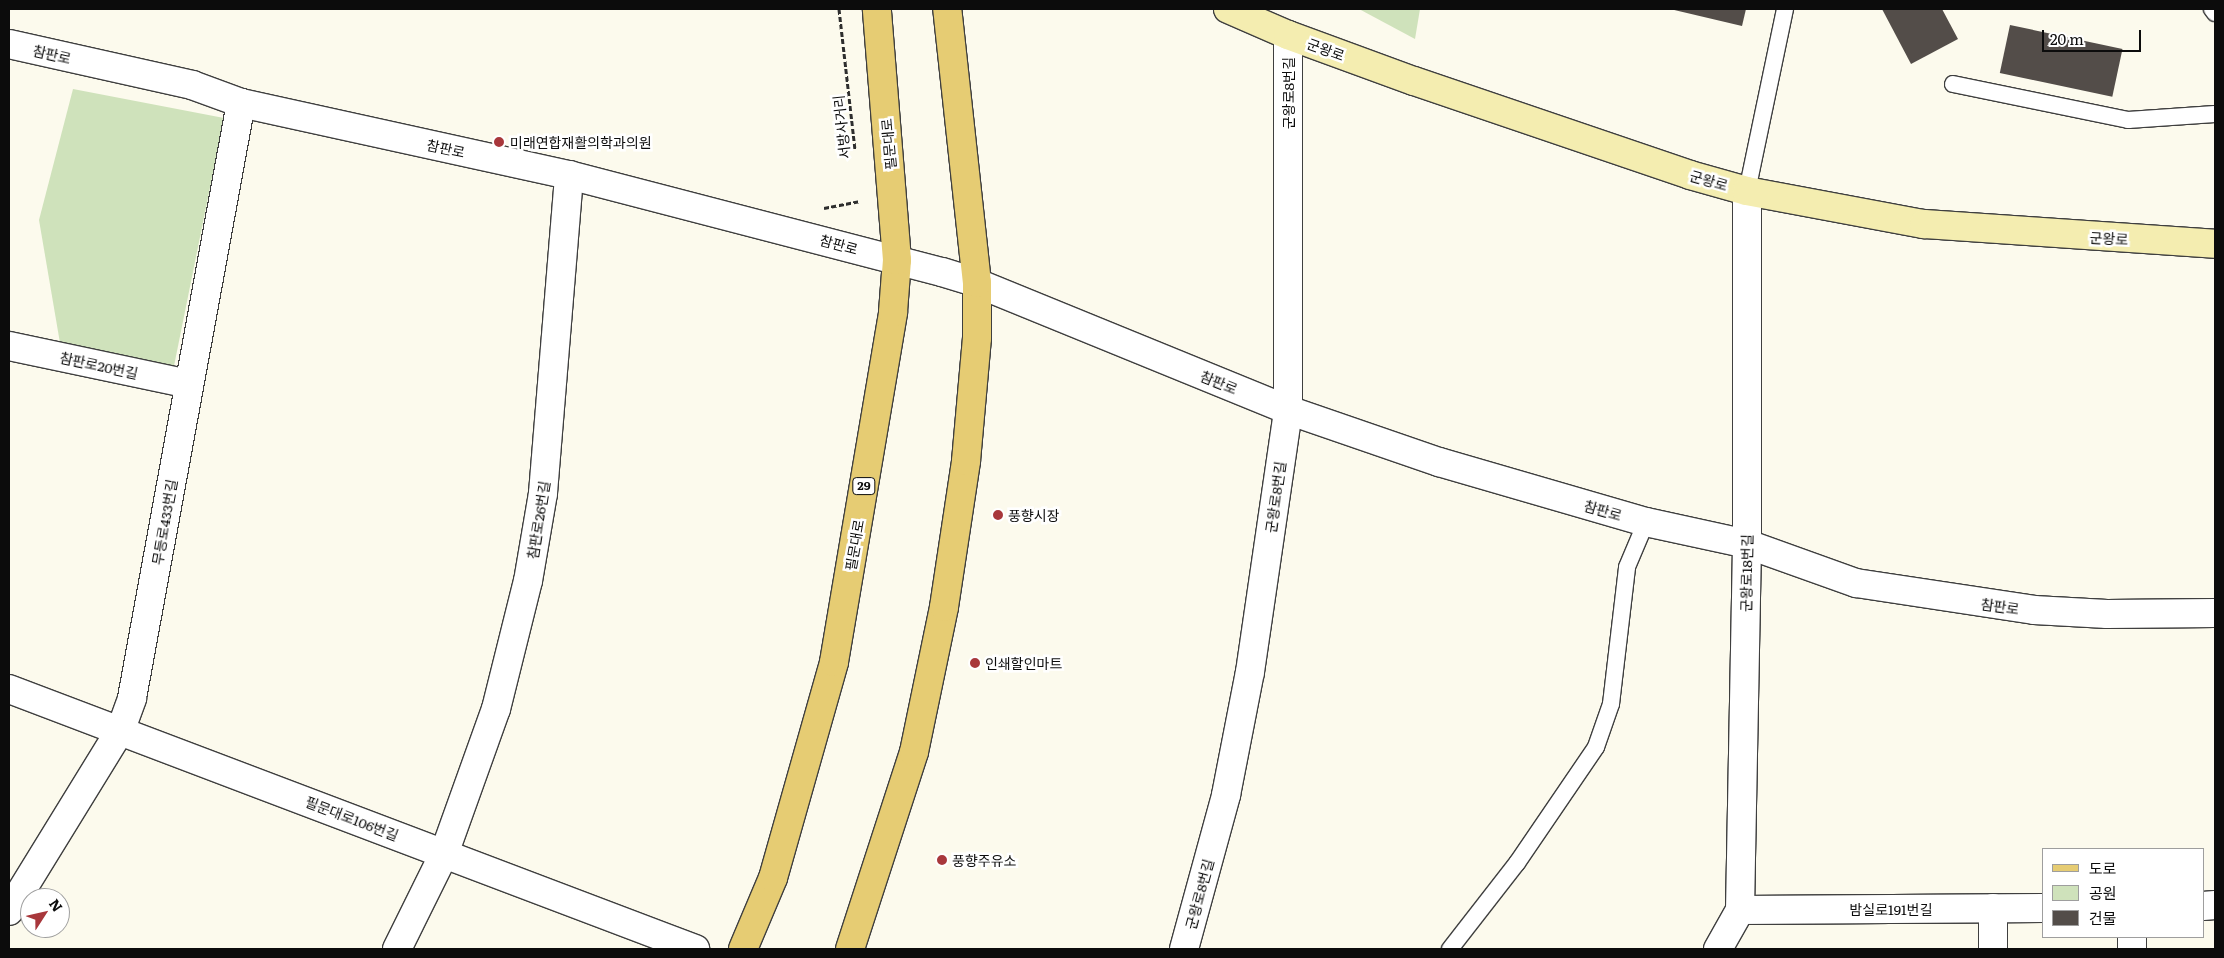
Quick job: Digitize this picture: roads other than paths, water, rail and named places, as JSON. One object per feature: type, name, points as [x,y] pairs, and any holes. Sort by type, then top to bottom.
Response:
[{"type":"main road","name":"필문대로","points":[[743,949],[773,878],[834,662],[883,376],[897,260],[878,9]]},
{"type":"main road","points":[[850,949],[914,752],[944,607],[966,462],[977,338],[977,283],[947,9]]},
{"type":"main road","name":"군왕로","points":[[1236,11],[1288,35],[1690,175],[1747,191],[1924,224],[2215,244]]},
{"type":"street","name":"군왕로8번길","points":[[1184,949],[1226,796],[1250,672],[1288,410],[1288,35]]},
{"type":"street","name":"참판로","points":[[9,44],[192,86],[240,104],[569,175],[897,260],[977,283],[1288,410],[1438,462],[1646,522],[1747,544],[1856,583],[2034,610],[2107,614],[2215,613]]},
{"type":"street","name":"무등로433번길","points":[[9,911],[121,730],[132,698],[240,104]]},
{"type":"street","name":"참판로26번길","points":[[397,949],[444,854],[496,709],[528,581],[543,493],[569,175]]},
{"type":"street","name":"군왕로18번길","points":[[1718,949],[1740,910],[1747,544],[1747,191]]},
{"type":"street","name":"참판로20번길","points":[[9,346],[189,384]]},
{"type":"street","name":"필문대로106번길","points":[[9,689],[696,949]]},
{"type":"street","points":[[1993,908],[1993,949]]},
{"type":"street","name":"밤실로191번길","points":[[1740,910],[2042,908]]},
{"type":"lane","points":[[1747,191],[1785,9]]},
{"type":"lane","points":[[2212,9],[2215,13]]},
{"type":"lane","points":[[1954,84],[2128,120],[2215,114]]},
{"type":"lane","points":[[1450,949],[1516,863],[1596,748],[1612,704],[1627,567],[1646,522]]},
{"type":"place","name":"미래연합재활의학과의원","points":[[499,142]]},
{"type":"place","name":"풍향시장","points":[[998,515]]},
{"type":"place","name":"인쇄할인마트","points":[[975,663]]},
{"type":"place","name":"풍향주유소","points":[[942,860]]}]
